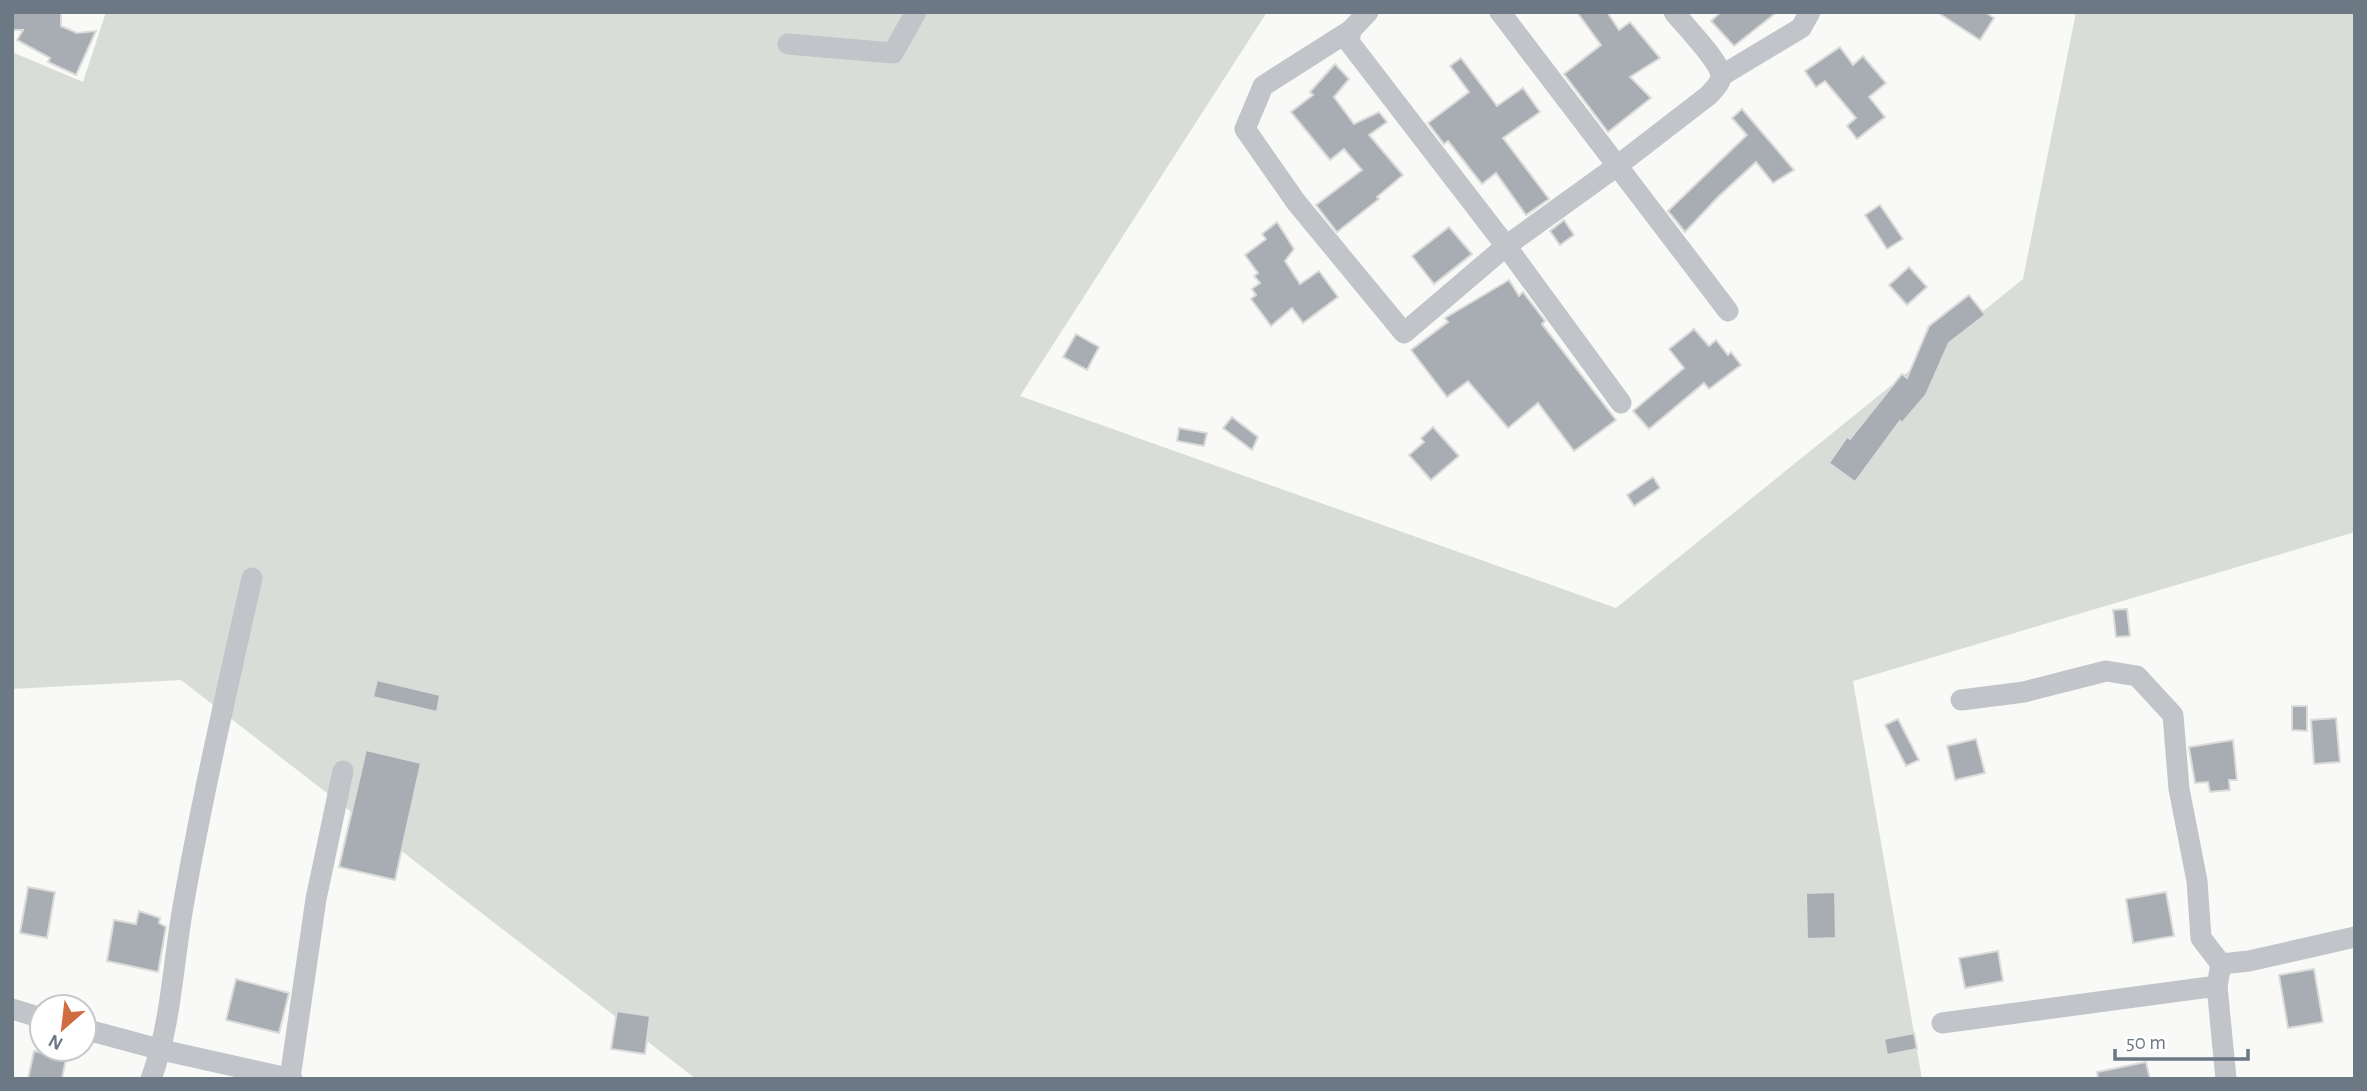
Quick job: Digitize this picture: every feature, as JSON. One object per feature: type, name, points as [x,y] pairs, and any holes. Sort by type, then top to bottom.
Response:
[{"type":"street","points":[[788,44],[893,53],[916,12]]},
{"type":"street","points":[[1368,12],[1351,30],[1264,86],[1245,129],[1296,202],[1404,333],[1506,246],[1617,166],[1709,95],[1718,85],[1721,76],[1717,65],[1674,12]]},
{"type":"street","points":[[1500,12],[1728,311]]},
{"type":"street","points":[[1721,76],[1801,28],[1810,12]]},
{"type":"street","points":[[1351,30],[1349,42],[1506,246],[1621,403]]},
{"type":"street","points":[[151,1079],[162,1050],[184,902],[252,578]]},
{"type":"street","points":[[1961,700],[2024,692],[2106,671],[2137,676],[2173,715],[2179,789],[2197,881],[2201,938],[2221,964],[2217,986],[2226,1079]]},
{"type":"street","points":[[98,1033],[291,1079],[316,899],[343,771]]},
{"type":"street","points":[[2221,964],[2249,961],[2355,937]]},
{"type":"street","points":[[1942,1023],[2217,986]]},
{"type":"shaded area","points":[[106,12],[1267,12],[1020,396],[1616,608],[2023,279],[2076,12],[2355,12],[2355,532],[1853,681],[1922,1079],[696,1079],[181,680],[12,689],[12,52],[83,82]]},
{"type":"building","points":[[12,12],[61,12],[61,26],[77,33],[96,31],[76,75],[48,62],[50,58],[17,40],[23,30],[12,30]]},
{"type":"building","points":[[1577,12],[1607,12],[1619,30],[1630,22],[1660,58],[1630,77],[1651,98],[1608,132],[1564,74],[1601,45]]},
{"type":"building","points":[[1721,12],[1777,12],[1734,46],[1711,21]]},
{"type":"building","points":[[1937,12],[1985,12],[1994,18],[1980,40]]},
{"type":"building","points":[[1840,47],[1853,65],[1863,56],[1886,83],[1869,97],[1885,117],[1857,139],[1847,126],[1856,118],[1825,81],[1816,87],[1805,71]]},
{"type":"building","points":[[1461,58],[1497,106],[1523,88],[1540,112],[1503,138],[1549,199],[1526,215],[1496,173],[1482,184],[1448,141],[1444,144],[1428,123],[1469,92],[1450,66]]},
{"type":"building","points":[[1335,64],[1349,79],[1334,97],[1354,124],[1379,112],[1387,122],[1369,135],[1403,175],[1377,197],[1379,199],[1337,232],[1316,205],[1362,170],[1344,149],[1330,160],[1291,112],[1313,95],[1310,92]]},
{"type":"building","points":[[1742,109],[1794,170],[1773,183],[1756,162],[1685,232],[1668,211],[1747,135],[1732,118]]},
{"type":"building","points":[[1880,205],[1903,239],[1887,249],[1865,215]]},
{"type":"building","points":[[1564,220],[1574,235],[1560,245],[1550,231]]},
{"type":"building","points":[[1277,222],[1294,249],[1285,261],[1300,284],[1319,271],[1338,297],[1303,323],[1292,308],[1271,326],[1251,299],[1256,295],[1252,289],[1260,283],[1254,276],[1258,273],[1245,255],[1266,239],[1262,234]]},
{"type":"building","points":[[1449,227],[1472,254],[1434,284],[1412,256]]},
{"type":"building","points":[[1909,267],[1927,287],[1907,305],[1889,285]]},
{"type":"building","points":[[1509,280],[1519,296],[1523,292],[1545,321],[1542,324],[1616,420],[1574,451],[1538,403],[1508,428],[1468,381],[1447,397],[1411,350],[1448,322],[1445,318]]},
{"type":"building","points":[[1969,295],[1985,315],[1949,343],[1926,395],[1902,423],[1900,421],[1855,482],[1829,463],[1847,437],[1850,439],[1902,374],[1907,378],[1929,326]]},
{"type":"building","points":[[1694,329],[1709,346],[1716,340],[1728,355],[1731,352],[1741,365],[1709,389],[1704,383],[1649,429],[1633,411],[1684,368],[1669,349]]},
{"type":"building","points":[[1076,334],[1099,347],[1087,370],[1063,357]]},
{"type":"building","points":[[1232,417],[1258,437],[1252,450],[1223,428]]},
{"type":"building","points":[[1433,427],[1459,456],[1431,480],[1409,455],[1424,442],[1421,438]]},
{"type":"building","points":[[1179,428],[1207,433],[1204,446],[1177,441]]},
{"type":"building","points":[[1653,477],[1660,488],[1634,506],[1627,495]]},
{"type":"building","points":[[2127,609],[2130,636],[2116,637],[2113,610]]},
{"type":"building","points":[[377,680],[440,695],[437,712],[373,697]]},
{"type":"building","points":[[2292,706],[2307,706],[2307,731],[2292,730]]},
{"type":"building","points":[[2336,718],[2340,762],[2314,764],[2311,720]]},
{"type":"building","points":[[1898,719],[1919,760],[1906,766],[1885,725]]},
{"type":"building","points":[[1976,739],[1985,773],[1955,780],[1947,746]]},
{"type":"building","points":[[2233,740],[2237,780],[2229,780],[2230,790],[2210,792],[2208,782],[2195,783],[2189,747]]},
{"type":"building","points":[[366,750],[421,763],[395,880],[339,867]]},
{"type":"building","points":[[28,887],[55,892],[47,938],[20,933]]},
{"type":"building","points":[[1835,892],[1836,938],[1807,939],[1806,893]]},
{"type":"building","points":[[2166,892],[2174,936],[2133,943],[2126,899]]},
{"type":"building","points":[[139,911],[160,918],[159,923],[166,927],[158,972],[107,961],[114,920],[136,924]]},
{"type":"building","points":[[1998,951],[2003,981],[1965,988],[1959,958]]},
{"type":"building","points":[[2314,969],[2323,1022],[2288,1028],[2279,975]]},
{"type":"building","points":[[236,979],[289,993],[279,1033],[226,1020]]},
{"type":"building","points":[[617,1011],[650,1016],[645,1054],[611,1049]]},
{"type":"building","points":[[1914,1033],[1917,1049],[1887,1055],[1884,1039]]},
{"type":"building","points":[[2146,1062],[2150,1079],[2098,1079],[2097,1072]]},
{"type":"building","points":[[31,1063],[65,1063],[62,1079],[28,1079]]}]
